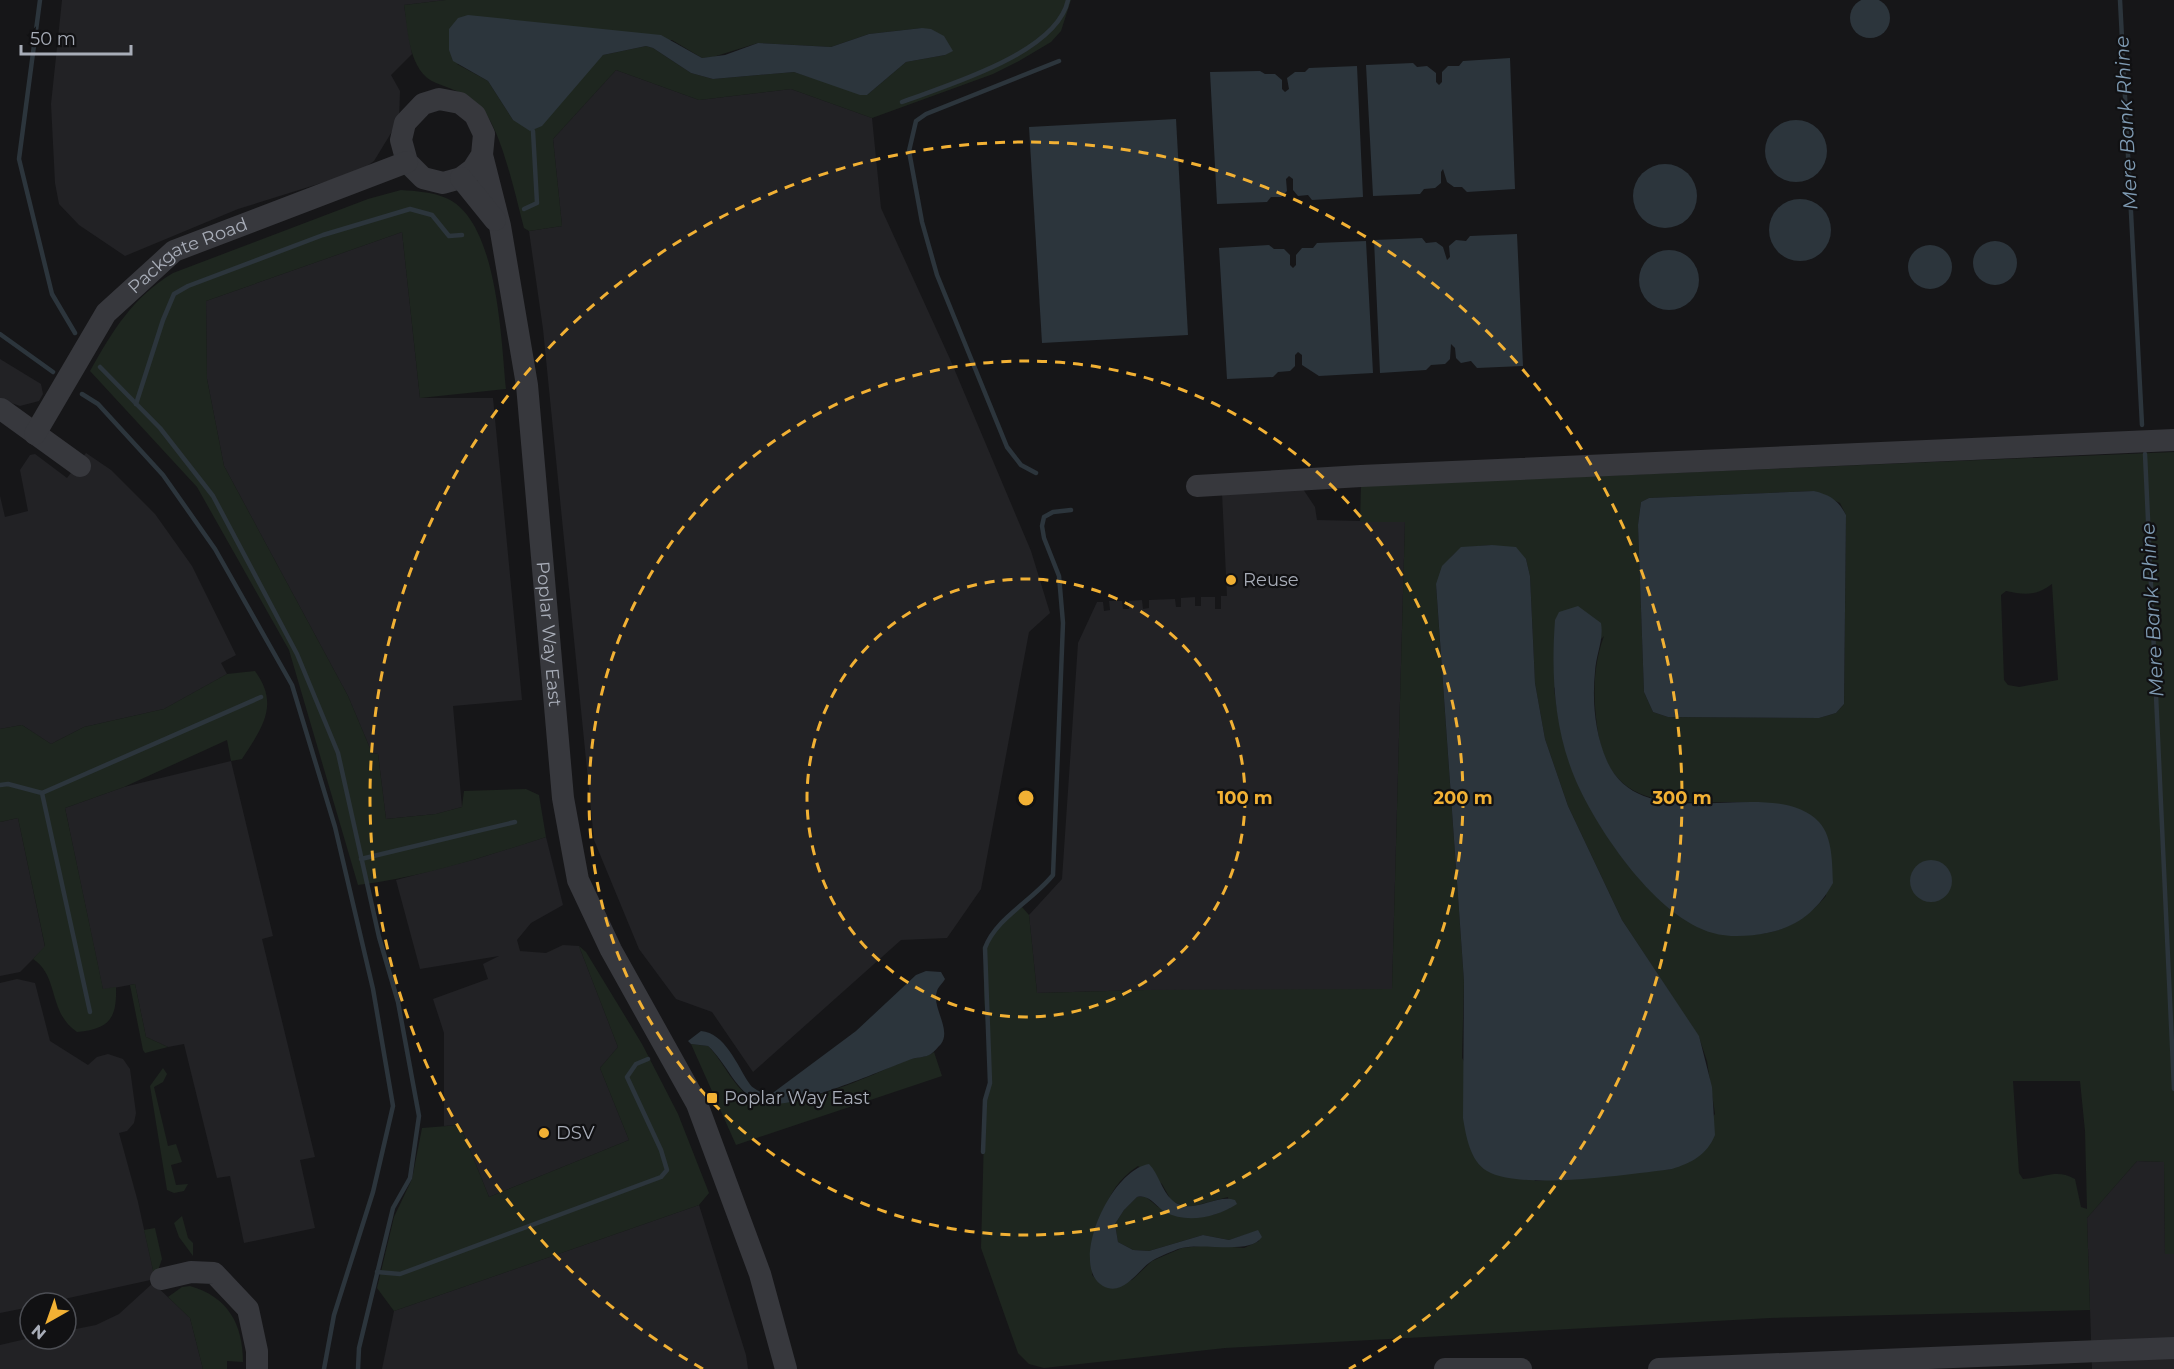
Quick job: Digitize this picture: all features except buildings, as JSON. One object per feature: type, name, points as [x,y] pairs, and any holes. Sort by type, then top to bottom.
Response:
[{"type":"street","name":"Poplar Way East","points":[[407,162],[401,140],[405,123],[423,104],[439,99],[460,103],[475,115],[484,134],[482,155],[500,226],[527,385],[563,798],[578,880],[611,950],[697,1104],[760,1274],[788,1365]]},
{"type":"street","points":[[407,162],[423,178],[443,183],[461,178],[473,169],[482,155]]},
{"type":"street","name":"Packgate Road","points":[[35,434],[106,313],[174,251],[407,162]]},
{"type":"street","name":"Poplar Way East","points":[[461,178],[500,226]]},
{"type":"street","points":[[1,409],[80,466]]},
{"type":"street","points":[[1197,486],[1373,475],[2174,440]]},
{"type":"street","points":[[161,1279],[191,1272],[213,1274],[248,1309],[257,1351],[257,1369]]},
{"type":"street","points":[[1659,1369],[2174,1348]]},
{"type":"street","points":[[1445,1369],[1521,1369]]},
{"type":"shaded area","points":[[1870,-2],[1878,-1],[1884,4],[1889,10],[1889,26],[1884,32],[1878,37],[1870,38],[1862,37],[1856,32],[1851,26],[1850,18],[1851,10],[1856,4],[1862,-1]]},
{"type":"shaded area","points":[[62,0],[446,0],[404,5],[412,54],[391,75],[400,91],[399,120],[374,161],[360,171],[238,209],[125,256],[79,225],[59,204],[55,183],[51,104]]},
{"type":"shaded area","points":[[446,0],[1071,0],[1061,31],[1051,42],[1019,61],[993,74],[872,118],[791,89],[699,100],[616,70],[553,139],[562,226],[529,231],[524,228],[508,166],[490,120],[473,100],[436,83],[420,70],[408,37],[404,5]],"holes":[[[922,28],[945,55],[906,62],[867,95],[794,72],[713,79],[691,73],[653,48],[646,46],[603,55],[513,120],[488,81],[457,64],[672,40],[702,58],[713,57],[758,43],[831,47],[869,34]]]},
{"type":"shaded area","points":[[468,15],[661,35],[702,58],[725,55],[758,43],[831,47],[869,34],[922,28],[931,29],[944,36],[953,51],[945,55],[906,62],[867,95],[860,95],[794,72],[713,79],[691,73],[653,48],[646,46],[603,55],[542,126],[530,131],[513,120],[488,81],[453,61],[449,50],[449,29],[458,18]]},
{"type":"shaded area","points":[[1510,58],[1515,189],[1467,192],[1462,187],[1454,187],[1447,182],[1443,169],[1441,183],[1435,188],[1424,189],[1420,194],[1373,196],[1366,65],[1413,63],[1417,67],[1427,66],[1436,73],[1436,82],[1439,85],[1442,82],[1442,72],[1448,66],[1459,66],[1463,61]]},
{"type":"shaded area","points":[[1357,66],[1363,197],[1312,200],[1308,195],[1298,196],[1293,190],[1293,179],[1289,176],[1286,179],[1287,191],[1281,197],[1271,197],[1267,202],[1217,204],[1210,72],[1260,71],[1265,74],[1275,74],[1282,80],[1282,89],[1285,92],[1289,89],[1287,78],[1295,72],[1305,72],[1309,68]]},
{"type":"shaded area","points":[[616,70],[699,100],[791,89],[872,118],[881,208],[950,359],[1031,551],[1050,613],[1029,632],[981,889],[947,938],[901,940],[753,1072],[712,1012],[676,999],[639,949],[594,840],[543,329],[529,231],[562,226],[553,139]]},
{"type":"shaded area","points":[[1176,119],[1188,335],[1042,343],[1029,127]]},
{"type":"shaded area","points":[[1790,120],[1802,120],[1818,129],[1825,139],[1827,151],[1825,163],[1818,173],[1802,182],[1790,182],[1779,177],[1770,168],[1765,157],[1765,145],[1770,134],[1779,125]]},
{"type":"shaded area","points":[[1665,164],[1683,170],[1691,178],[1697,196],[1691,214],[1683,222],[1665,228],[1647,222],[1639,214],[1633,196],[1639,178],[1647,170]]},
{"type":"shaded area","points":[[401,190],[430,193],[446,198],[463,211],[477,230],[487,255],[494,283],[506,389],[420,398],[402,232],[206,301],[207,379],[224,466],[348,696],[372,753],[378,754],[386,819],[436,814],[462,807],[464,791],[526,789],[539,795],[546,837],[430,872],[358,885],[289,650],[197,487],[90,371],[107,342],[135,304],[159,282],[173,273],[368,199]]},
{"type":"shaded area","points":[[1800,199],[1822,208],[1831,230],[1822,252],[1800,261],[1778,252],[1769,230],[1778,208]]},
{"type":"shaded area","points":[[402,232],[420,398],[493,398],[522,700],[453,706],[462,807],[436,814],[386,819],[378,754],[372,753],[348,696],[224,466],[207,379],[206,301]]},
{"type":"shaded area","points":[[1517,234],[1523,366],[1477,368],[1471,361],[1461,363],[1456,358],[1455,348],[1451,344],[1450,359],[1445,364],[1431,365],[1426,370],[1380,373],[1374,240],[1422,238],[1426,243],[1436,242],[1443,247],[1447,260],[1450,257],[1449,246],[1456,240],[1466,241],[1470,236]]},
{"type":"shaded area","points":[[1366,241],[1373,373],[1319,376],[1302,365],[1302,355],[1298,352],[1295,355],[1295,366],[1290,371],[1278,372],[1273,377],[1227,379],[1219,248],[1269,245],[1274,249],[1284,249],[1290,255],[1290,265],[1293,268],[1296,265],[1296,255],[1302,248],[1313,248],[1317,243]]},
{"type":"shaded area","points":[[1995,241],[2010,248],[2017,263],[2010,278],[1995,285],[1980,278],[1973,263],[1980,248]]},
{"type":"shaded area","points":[[1930,245],[1945,252],[1952,267],[1945,282],[1930,289],[1915,282],[1908,267],[1915,252]]},
{"type":"shaded area","points":[[1663,250],[1675,250],[1686,255],[1694,263],[1699,280],[1697,292],[1686,305],[1675,310],[1663,310],[1652,305],[1644,297],[1639,286],[1639,274],[1644,263],[1652,255]]},
{"type":"shaded area","points":[[0,359],[41,384],[43,394],[39,401],[20,406],[0,399]]},
{"type":"shaded area","points":[[2174,452],[2174,1254],[2165,1254],[2164,1162],[2137,1161],[2087,1218],[2090,1310],[1770,1318],[1225,1348],[1044,1368],[1029,1364],[1018,1353],[981,1248],[985,1100],[990,1082],[984,964],[986,947],[996,927],[1022,907],[1029,915],[1037,993],[1392,989],[1405,522],[1360,522],[1361,486]],"holes":[[[1814,491],[1840,503],[1846,515],[1844,704],[1836,713],[1819,718],[1668,717],[1653,712],[1644,692],[1638,525],[1641,502],[1649,498]],[[1492,545],[1526,559],[1530,576],[1535,683],[1545,739],[1568,806],[1622,920],[1699,1037],[1707,1061],[1715,1114],[1672,1169],[1535,1181],[1462,1058],[1464,981],[1436,585],[1451,557],[1461,549]],[[2052,584],[2058,680],[2019,687],[2008,685],[2004,680],[2001,595],[2006,591],[2025,594],[2041,591]],[[1604,636],[1596,669],[1597,726],[1605,757],[1618,779],[1636,792],[1658,799],[1682,802],[1761,803],[1805,812],[1826,896],[1802,918],[1776,931],[1762,934],[1732,933],[1693,924],[1656,896],[1624,860],[1610,840],[1577,781],[1562,736],[1554,688]],[[2013,1081],[2080,1081],[2085,1131],[2087,1209],[2081,1207],[2075,1179],[2062,1174],[2023,1179],[2019,1173]],[[1138,1166],[1162,1184],[1171,1200],[1180,1205],[1190,1207],[1228,1197],[1230,1208],[1213,1215],[1158,1207],[1146,1197],[1137,1197],[1124,1210],[1115,1224],[1118,1242],[1133,1250],[1149,1251],[1203,1235],[1229,1240],[1257,1231],[1259,1241],[1244,1248],[1209,1245],[1182,1248],[1152,1261],[1132,1280],[1102,1285],[1092,1275],[1099,1229],[1108,1200],[1115,1188]]]},
{"type":"shaded area","points":[[86,453],[111,470],[155,514],[192,566],[236,655],[221,663],[227,674],[164,709],[84,727],[51,744],[22,725],[0,729],[0,496],[5,517],[28,511],[20,470],[30,455],[35,454],[67,478]]},
{"type":"shaded area","points":[[1303,489],[1315,507],[1317,520],[1405,522],[1392,990],[1144,990],[1037,993],[1029,915],[1062,879],[1078,643],[1097,602],[1103,602],[1104,611],[1110,610],[1109,601],[1122,601],[1123,609],[1129,609],[1129,601],[1142,600],[1143,609],[1149,608],[1149,600],[1175,599],[1176,607],[1181,607],[1181,598],[1195,597],[1195,606],[1201,606],[1201,597],[1215,597],[1215,609],[1221,609],[1221,596],[1227,596],[1222,493]]},
{"type":"shaded area","points":[[1814,491],[1833,499],[1846,515],[1844,704],[1836,713],[1819,718],[1668,717],[1653,712],[1644,692],[1638,525],[1641,502],[1649,498]]},
{"type":"shaded area","points":[[1492,545],[1516,547],[1526,559],[1530,576],[1535,683],[1545,739],[1568,806],[1622,920],[1699,1036],[1712,1087],[1715,1135],[1708,1148],[1698,1157],[1672,1169],[1576,1179],[1524,1180],[1502,1177],[1481,1167],[1467,1140],[1463,1118],[1464,981],[1436,584],[1442,566],[1461,547]]},
{"type":"shaded area","points":[[1578,606],[1601,623],[1594,683],[1595,717],[1607,761],[1625,785],[1649,798],[1678,803],[1771,803],[1798,808],[1824,828],[1832,859],[1833,883],[1814,909],[1798,922],[1778,930],[1754,935],[1726,936],[1713,933],[1692,924],[1671,910],[1632,870],[1614,847],[1576,781],[1563,742],[1556,702],[1555,620],[1559,612]]},
{"type":"shaded area","points":[[255,671],[262,683],[267,706],[256,737],[242,759],[231,761],[227,740],[124,787],[65,808],[103,989],[116,987],[115,1007],[109,1020],[97,1028],[77,1032],[61,1014],[47,975],[33,959],[45,946],[18,818],[0,822],[0,729],[22,725],[51,744],[84,727],[164,709],[227,674]]},
{"type":"shaded area","points":[[231,761],[273,936],[262,939],[315,1157],[300,1160],[315,1228],[244,1243],[230,1176],[217,1178],[184,1044],[168,1047],[146,1037],[135,984],[103,990],[65,808],[124,787]]},
{"type":"shaded area","points":[[18,818],[45,947],[20,972],[0,976],[0,822]]},
{"type":"shaded area","points":[[546,837],[563,905],[531,923],[517,940],[520,951],[546,953],[563,945],[579,946],[618,1047],[600,1068],[629,1140],[489,1197],[460,1125],[444,1126],[444,1033],[433,999],[488,979],[483,964],[499,956],[420,969],[396,880],[476,859]]},
{"type":"shaded area","points":[[1931,860],[1939,861],[1946,866],[1951,873],[1951,889],[1946,896],[1939,901],[1931,902],[1923,901],[1916,896],[1911,889],[1910,881],[1911,873],[1916,866],[1923,861]]},
{"type":"shaded area","points":[[579,946],[586,952],[642,1044],[678,1114],[709,1193],[699,1205],[394,1311],[377,1288],[394,1217],[412,1179],[422,1128],[460,1125],[489,1197],[629,1140],[600,1068],[618,1047]]},
{"type":"shaded area","points":[[926,971],[941,972],[945,979],[936,997],[944,1032],[941,1044],[929,1055],[912,1059],[811,1096],[790,1102],[761,1103],[738,1085],[708,1046],[691,1044],[688,1041],[701,1031],[717,1037],[730,1051],[751,1085],[770,1095],[856,1031],[916,975]]},
{"type":"shaded area","points":[[17,979],[35,983],[50,1041],[88,1065],[97,1057],[108,1054],[123,1059],[130,1069],[136,1113],[134,1123],[127,1131],[119,1133],[138,1202],[155,1279],[78,1296],[78,1291],[18,1291],[18,1309],[0,1313],[0,983]]},
{"type":"shaded area","points":[[135,984],[146,1037],[168,1047],[145,1053],[143,1050],[130,985]]},
{"type":"shaded area","points":[[691,1044],[708,1046],[747,1095],[771,1101],[811,1097],[832,1091],[907,1060],[934,1052],[942,1076],[736,1145]]},
{"type":"shaded area","points":[[163,1068],[167,1074],[163,1082],[154,1087],[168,1146],[176,1144],[182,1162],[171,1165],[176,1185],[188,1184],[184,1191],[174,1193],[167,1190],[150,1086]]},
{"type":"shaded area","points":[[2137,1161],[2164,1162],[2165,1253],[2174,1254],[2174,1369],[2092,1369],[2087,1218]]},
{"type":"shaded area","points":[[1149,1164],[1168,1196],[1179,1205],[1195,1206],[1219,1199],[1235,1200],[1237,1204],[1211,1215],[1183,1218],[1165,1212],[1145,1197],[1137,1197],[1124,1210],[1115,1224],[1118,1242],[1133,1250],[1149,1251],[1203,1235],[1229,1240],[1258,1230],[1262,1237],[1256,1243],[1247,1246],[1199,1246],[1178,1249],[1152,1261],[1123,1286],[1110,1289],[1103,1286],[1093,1275],[1090,1259],[1092,1240],[1098,1220],[1120,1183],[1134,1170]]},
{"type":"shaded area","points":[[699,1205],[746,1355],[748,1369],[382,1369],[394,1311]]},
{"type":"shaded area","points":[[182,1216],[188,1238],[193,1243],[193,1256],[179,1237],[174,1223]]},
{"type":"shaded area","points":[[155,1228],[162,1259],[155,1279],[144,1230]]},
{"type":"shaded area","points":[[153,1283],[190,1318],[203,1369],[0,1369],[0,1345],[18,1341],[18,1351],[78,1351],[78,1329],[96,1325],[119,1314]]},
{"type":"shaded area","points":[[190,1286],[214,1297],[231,1314],[240,1336],[243,1362],[227,1361],[227,1369],[203,1369],[190,1318],[168,1297],[182,1287]]},
{"type":"waterway","points":[[40,0],[19,159],[52,294],[75,333]]},
{"type":"waterway","points":[[902,102],[972,76],[1023,51],[1044,36],[1060,19],[1068,0]]},
{"type":"waterway","name":"Mere Bank Rhine","points":[[2120,0],[2142,425]]},
{"type":"waterway","points":[[1036,473],[1021,465],[1007,447],[937,275],[922,222],[909,151],[916,121],[926,114],[1059,61]]},
{"type":"waterway","points":[[524,209],[537,203],[533,131]]},
{"type":"waterway","points":[[136,404],[163,320],[174,294],[188,286],[323,235],[410,209],[432,215],[449,236],[462,235]]},
{"type":"waterway","points":[[0,334],[53,372]]},
{"type":"waterway","points":[[100,367],[160,428],[213,496],[297,654],[338,753],[379,937],[398,1002],[419,1116],[410,1178],[393,1208],[359,1348],[358,1369]]},
{"type":"waterway","points":[[82,394],[98,404],[163,475],[215,549],[292,685],[335,827],[373,989],[393,1106],[373,1192],[334,1315],[324,1369]]},
{"type":"waterway","name":"Mere Bank Rhine","points":[[2145,454],[2174,1089]]},
{"type":"waterway","points":[[983,1152],[985,1100],[990,1083],[985,948],[997,928],[1053,875],[1063,623],[1059,576],[1044,538],[1042,526],[1044,517],[1053,512],[1071,510]]},
{"type":"waterway","points":[[0,785],[8,784],[42,793],[261,697]]},
{"type":"waterway","points":[[42,793],[90,1012]]},
{"type":"waterway","points":[[361,859],[515,822]]},
{"type":"waterway","points":[[377,1272],[400,1274],[661,1177],[667,1170],[661,1150],[627,1077],[636,1064],[648,1059]]},
{"type":"place","name":"Reuse","points":[[1231,580]]},
{"type":"place","name":"Poplar Way East","points":[[712,1098]]},
{"type":"place","name":"DSV","points":[[544,1133]]}]
